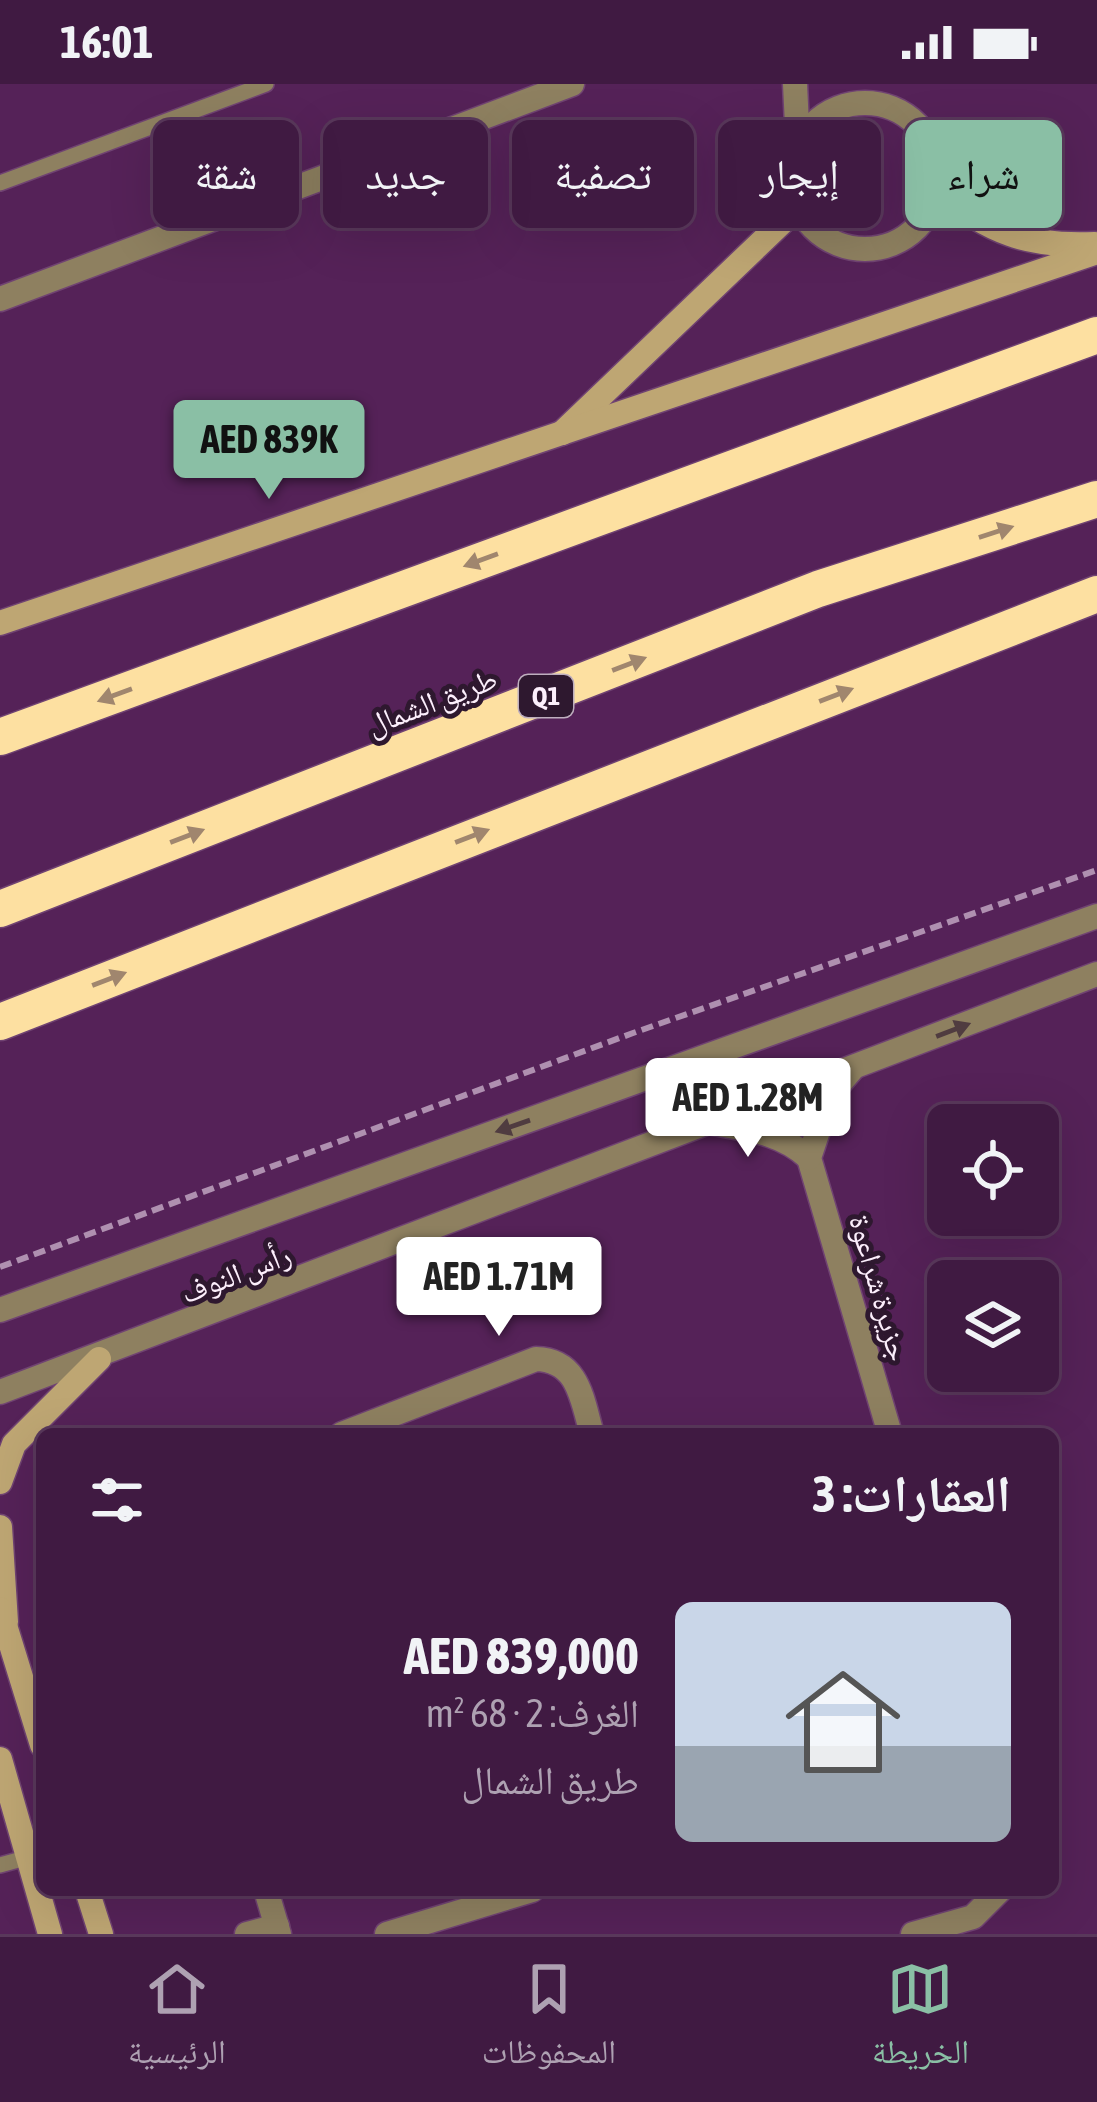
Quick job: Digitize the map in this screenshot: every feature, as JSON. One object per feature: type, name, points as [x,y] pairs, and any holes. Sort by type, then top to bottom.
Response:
[{"type":"highway","points":[[0,737],[1097,335]]},
{"type":"highway","name":"طريق الشمال","points":[[0,910],[818,589],[1097,499]]},
{"type":"highway","points":[[0,1022],[1097,594]]},
{"type":"main road","points":[[557,439],[776,228]]},
{"type":"main road","points":[[989,228],[1008,238],[1097,248]]},
{"type":"main road","points":[[0,623],[557,439],[1097,248]]},
{"type":"main road","points":[[0,1482],[14,1444],[99,1359]]},
{"type":"main road","points":[[0,1527],[3,1620],[36,1726]]},
{"type":"main road","points":[[0,1760],[36,1883]]},
{"type":"main road","points":[[40,1896],[50,1934]]},
{"type":"main road","points":[[89,1896],[101,1934]]},
{"type":"street","points":[[0,299],[572,84]]},
{"type":"street","points":[[795,84],[797,120]]},
{"type":"street","points":[[859,84],[913,120]]},
{"type":"street","points":[[820,120],[825,114],[866,102],[887,106]]},
{"type":"street","points":[[817,228],[829,241],[874,249],[916,228]]},
{"type":"street","name":"رأس النوف","points":[[0,1310],[1097,916]]},
{"type":"street","name":"رأس النوف","points":[[0,1392],[99,1359],[1097,974]]},
{"type":"street","points":[[707,1122],[768,1132],[809,1158],[824,1108],[852,1069]]},
{"type":"street","name":"جزيرة شراعوة","points":[[809,1158],[888,1428]]},
{"type":"street","points":[[361,1428],[536,1359],[556,1362],[572,1375],[590,1428]]},
{"type":"street","points":[[247,1934],[278,1930],[268,1896]]},
{"type":"street","points":[[387,1934],[492,1896]]},
{"type":"street","points":[[913,1934],[973,1917],[994,1896]]},
{"type":"lane","points":[[0,183],[266,84]]},
{"type":"lane","points":[[0,1865],[29,1857]]},
{"type":"path","points":[[0,1268],[633,1033],[854,960],[1097,870]]}]
